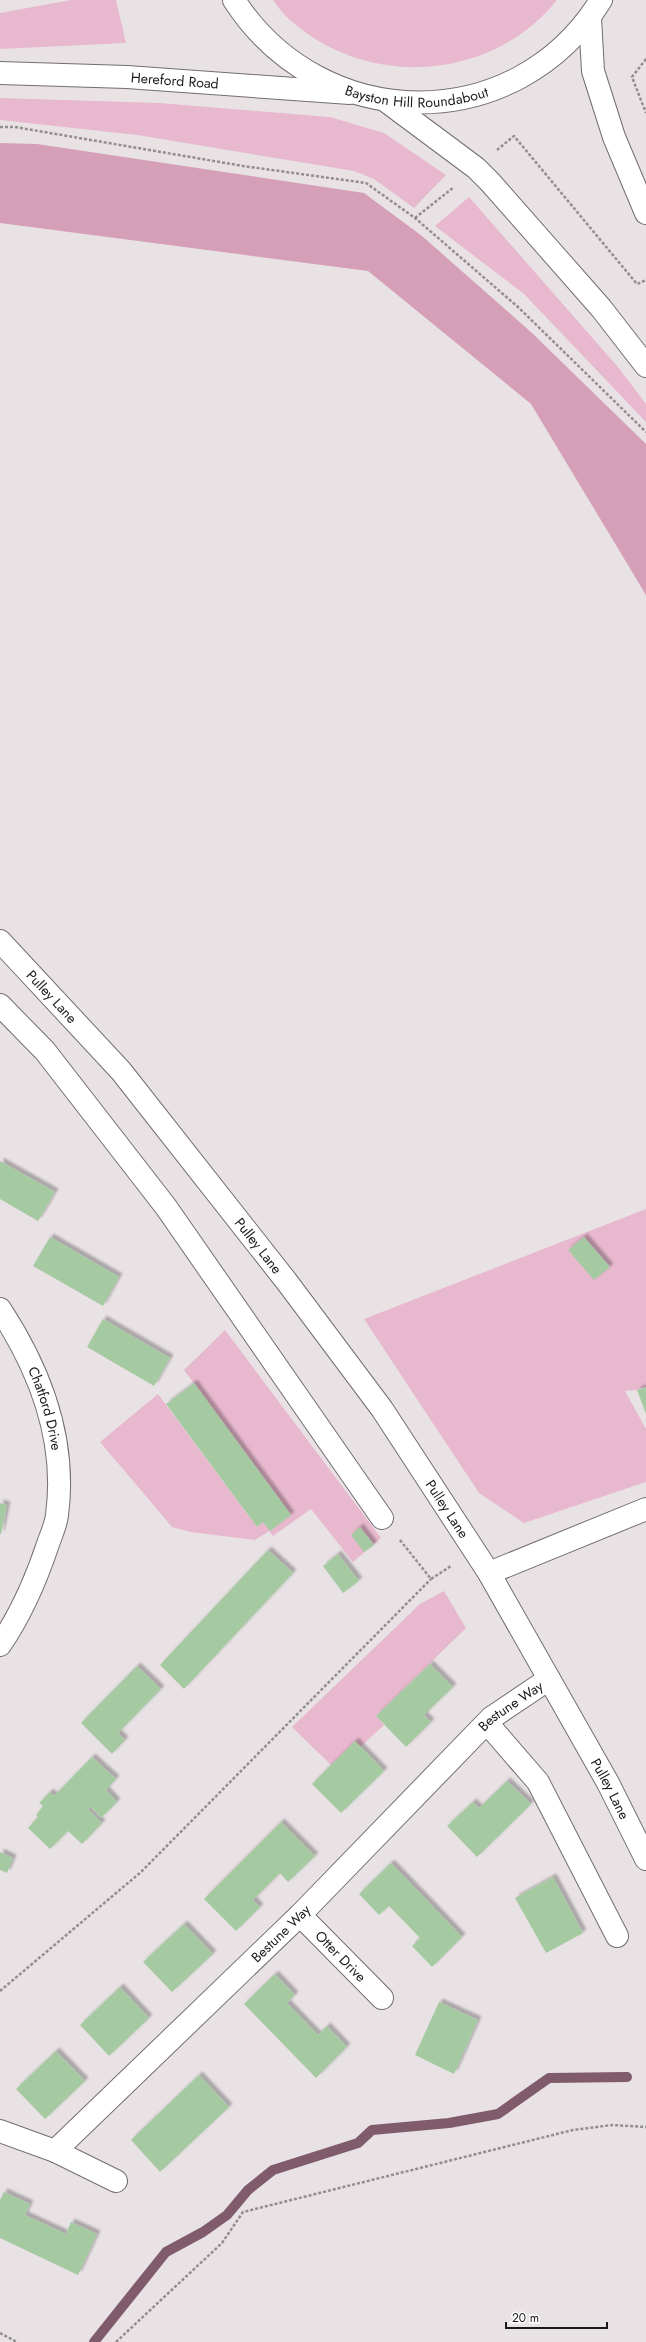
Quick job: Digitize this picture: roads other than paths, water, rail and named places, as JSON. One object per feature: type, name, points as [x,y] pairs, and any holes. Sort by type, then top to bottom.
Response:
[{"type":"main road","name":"Bayston Hill Roundabout","points":[[234,0],[245,18],[267,42],[306,72],[350,93],[386,101],[443,102],[485,92],[520,78],[569,40],[590,18],[601,0]]},
{"type":"main road","points":[[590,18],[593,71],[614,137],[646,213]]},
{"type":"main road","name":"Hereford Road","points":[[0,73],[127,77],[350,93]]},
{"type":"main road","points":[[386,101],[476,168],[490,182],[601,308],[646,366]]},
{"type":"main road","name":"Pulley Lane","points":[[0,941],[121,1071],[287,1282],[382,1409],[473,1551],[489,1573],[608,1783],[646,1859]]},
{"type":"main road","points":[[0,1005],[45,1051],[166,1207],[382,1518]]},
{"type":"main road","name":"Chatford Drive","points":[[0,1310],[27,1352],[51,1416],[58,1465],[57,1516],[37,1578],[18,1618],[0,1645]]},
{"type":"main road","points":[[489,1573],[646,1509]]},
{"type":"main road","name":"Bestune Way","points":[[55,2151],[300,1915],[487,1723],[549,1679]]},
{"type":"main road","points":[[487,1723],[538,1782],[617,1936]]},
{"type":"main road","name":"Otter Drive","points":[[300,1915],[382,1998]]},
{"type":"main road","points":[[0,2132],[55,2151],[116,2181]]},
{"type":"waterway","points":[[94,2342],[166,2252],[203,2232],[227,2215],[248,2190],[273,2170],[358,2143],[372,2130],[449,2123],[498,2114],[549,2078],[627,2077]]}]
